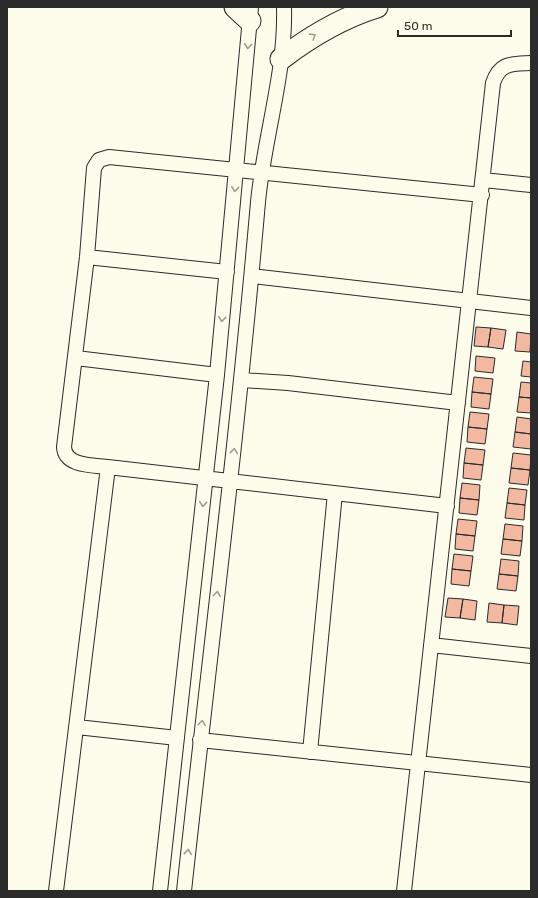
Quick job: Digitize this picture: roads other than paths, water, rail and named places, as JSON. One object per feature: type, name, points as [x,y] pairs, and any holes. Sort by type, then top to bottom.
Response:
[{"type":"main road","points":[[235,7],[251,14]]},
{"type":"main road","points":[[282,59],[311,37],[334,24],[377,7]]},
{"type":"street","points":[[184,891],[242,380],[261,173],[282,59],[284,7]]},
{"type":"street","points":[[160,891],[217,375],[251,14]]},
{"type":"street","points":[[404,891],[495,76],[507,65],[531,63]]},
{"type":"street","points":[[447,506],[77,463],[65,454],[64,447],[76,358],[87,257],[94,168],[97,162],[102,158],[109,157],[482,195]]},
{"type":"street","points":[[484,180],[531,185]]},
{"type":"street","points":[[87,257],[227,272]]},
{"type":"street","points":[[252,276],[531,308]]},
{"type":"street","points":[[76,358],[217,375]]},
{"type":"street","points":[[242,380],[288,383],[458,403]]},
{"type":"street","points":[[56,891],[108,467]]},
{"type":"street","points":[[310,752],[335,494]]},
{"type":"street","points":[[431,645],[531,656]]},
{"type":"street","points":[[77,727],[177,738]]},
{"type":"street","points":[[200,740],[531,775]]}]
